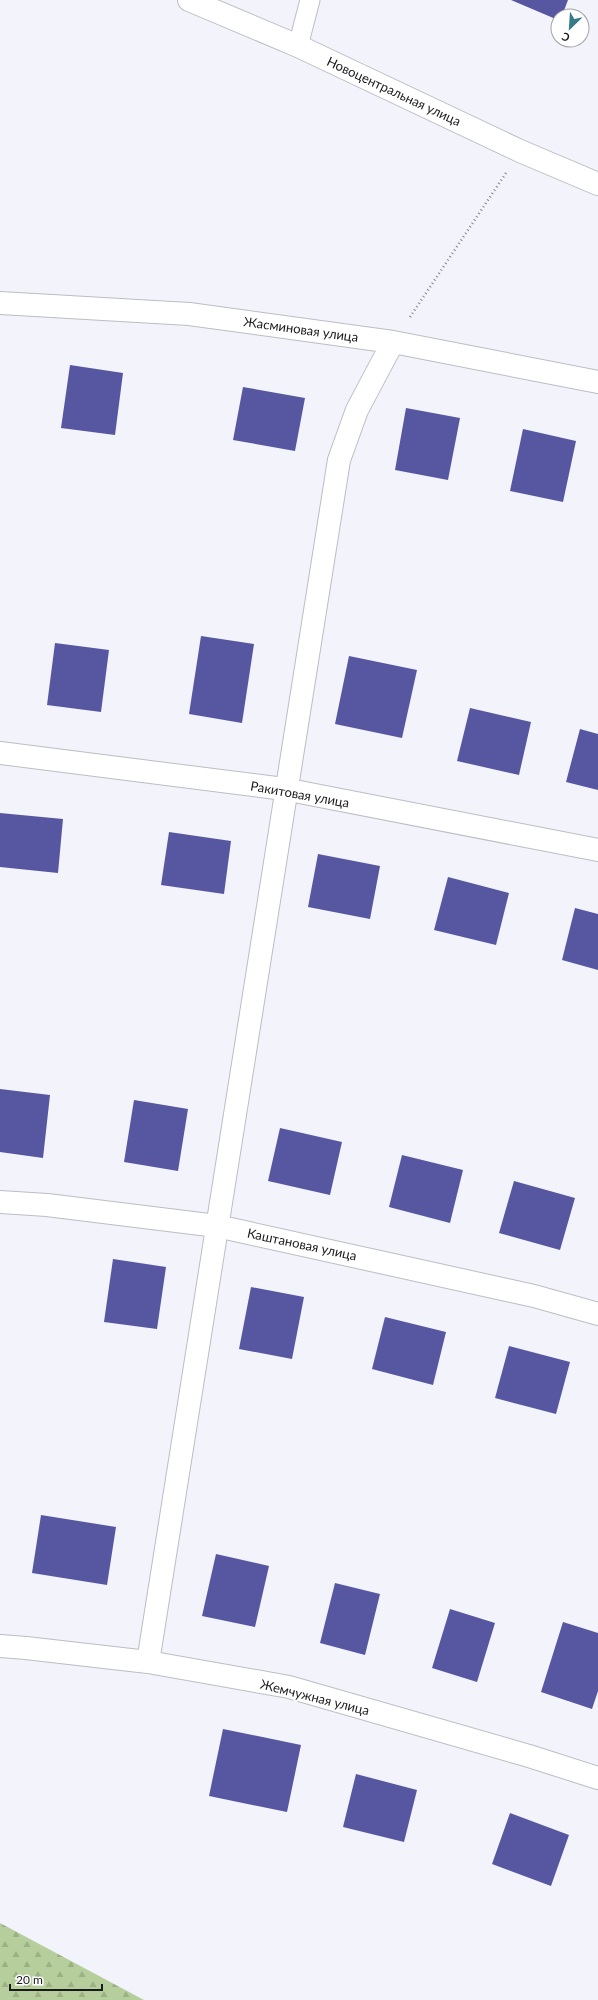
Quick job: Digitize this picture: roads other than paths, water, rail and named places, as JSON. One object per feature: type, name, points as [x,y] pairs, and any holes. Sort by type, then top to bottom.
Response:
[{"type":"street","name":"Новоцентральная улица","points":[[189,0],[298,46],[520,151],[598,184]]},
{"type":"street","name":"Жасминовая улица","points":[[0,303],[188,314],[393,342],[598,382]]},
{"type":"street","points":[[148,1662],[284,790],[339,460],[357,410],[393,342]]},
{"type":"street","name":"Ракитовая улица","points":[[0,753],[284,790],[598,850]]},
{"type":"street","name":"Каштановая улица","points":[[0,1202],[47,1205],[217,1226],[534,1296],[598,1314]]},
{"type":"street","name":"Жемчужная улица","points":[[0,1646],[148,1662],[289,1687],[529,1756],[598,1778]]},
{"type":"lane","points":[[298,46],[310,0]]}]
